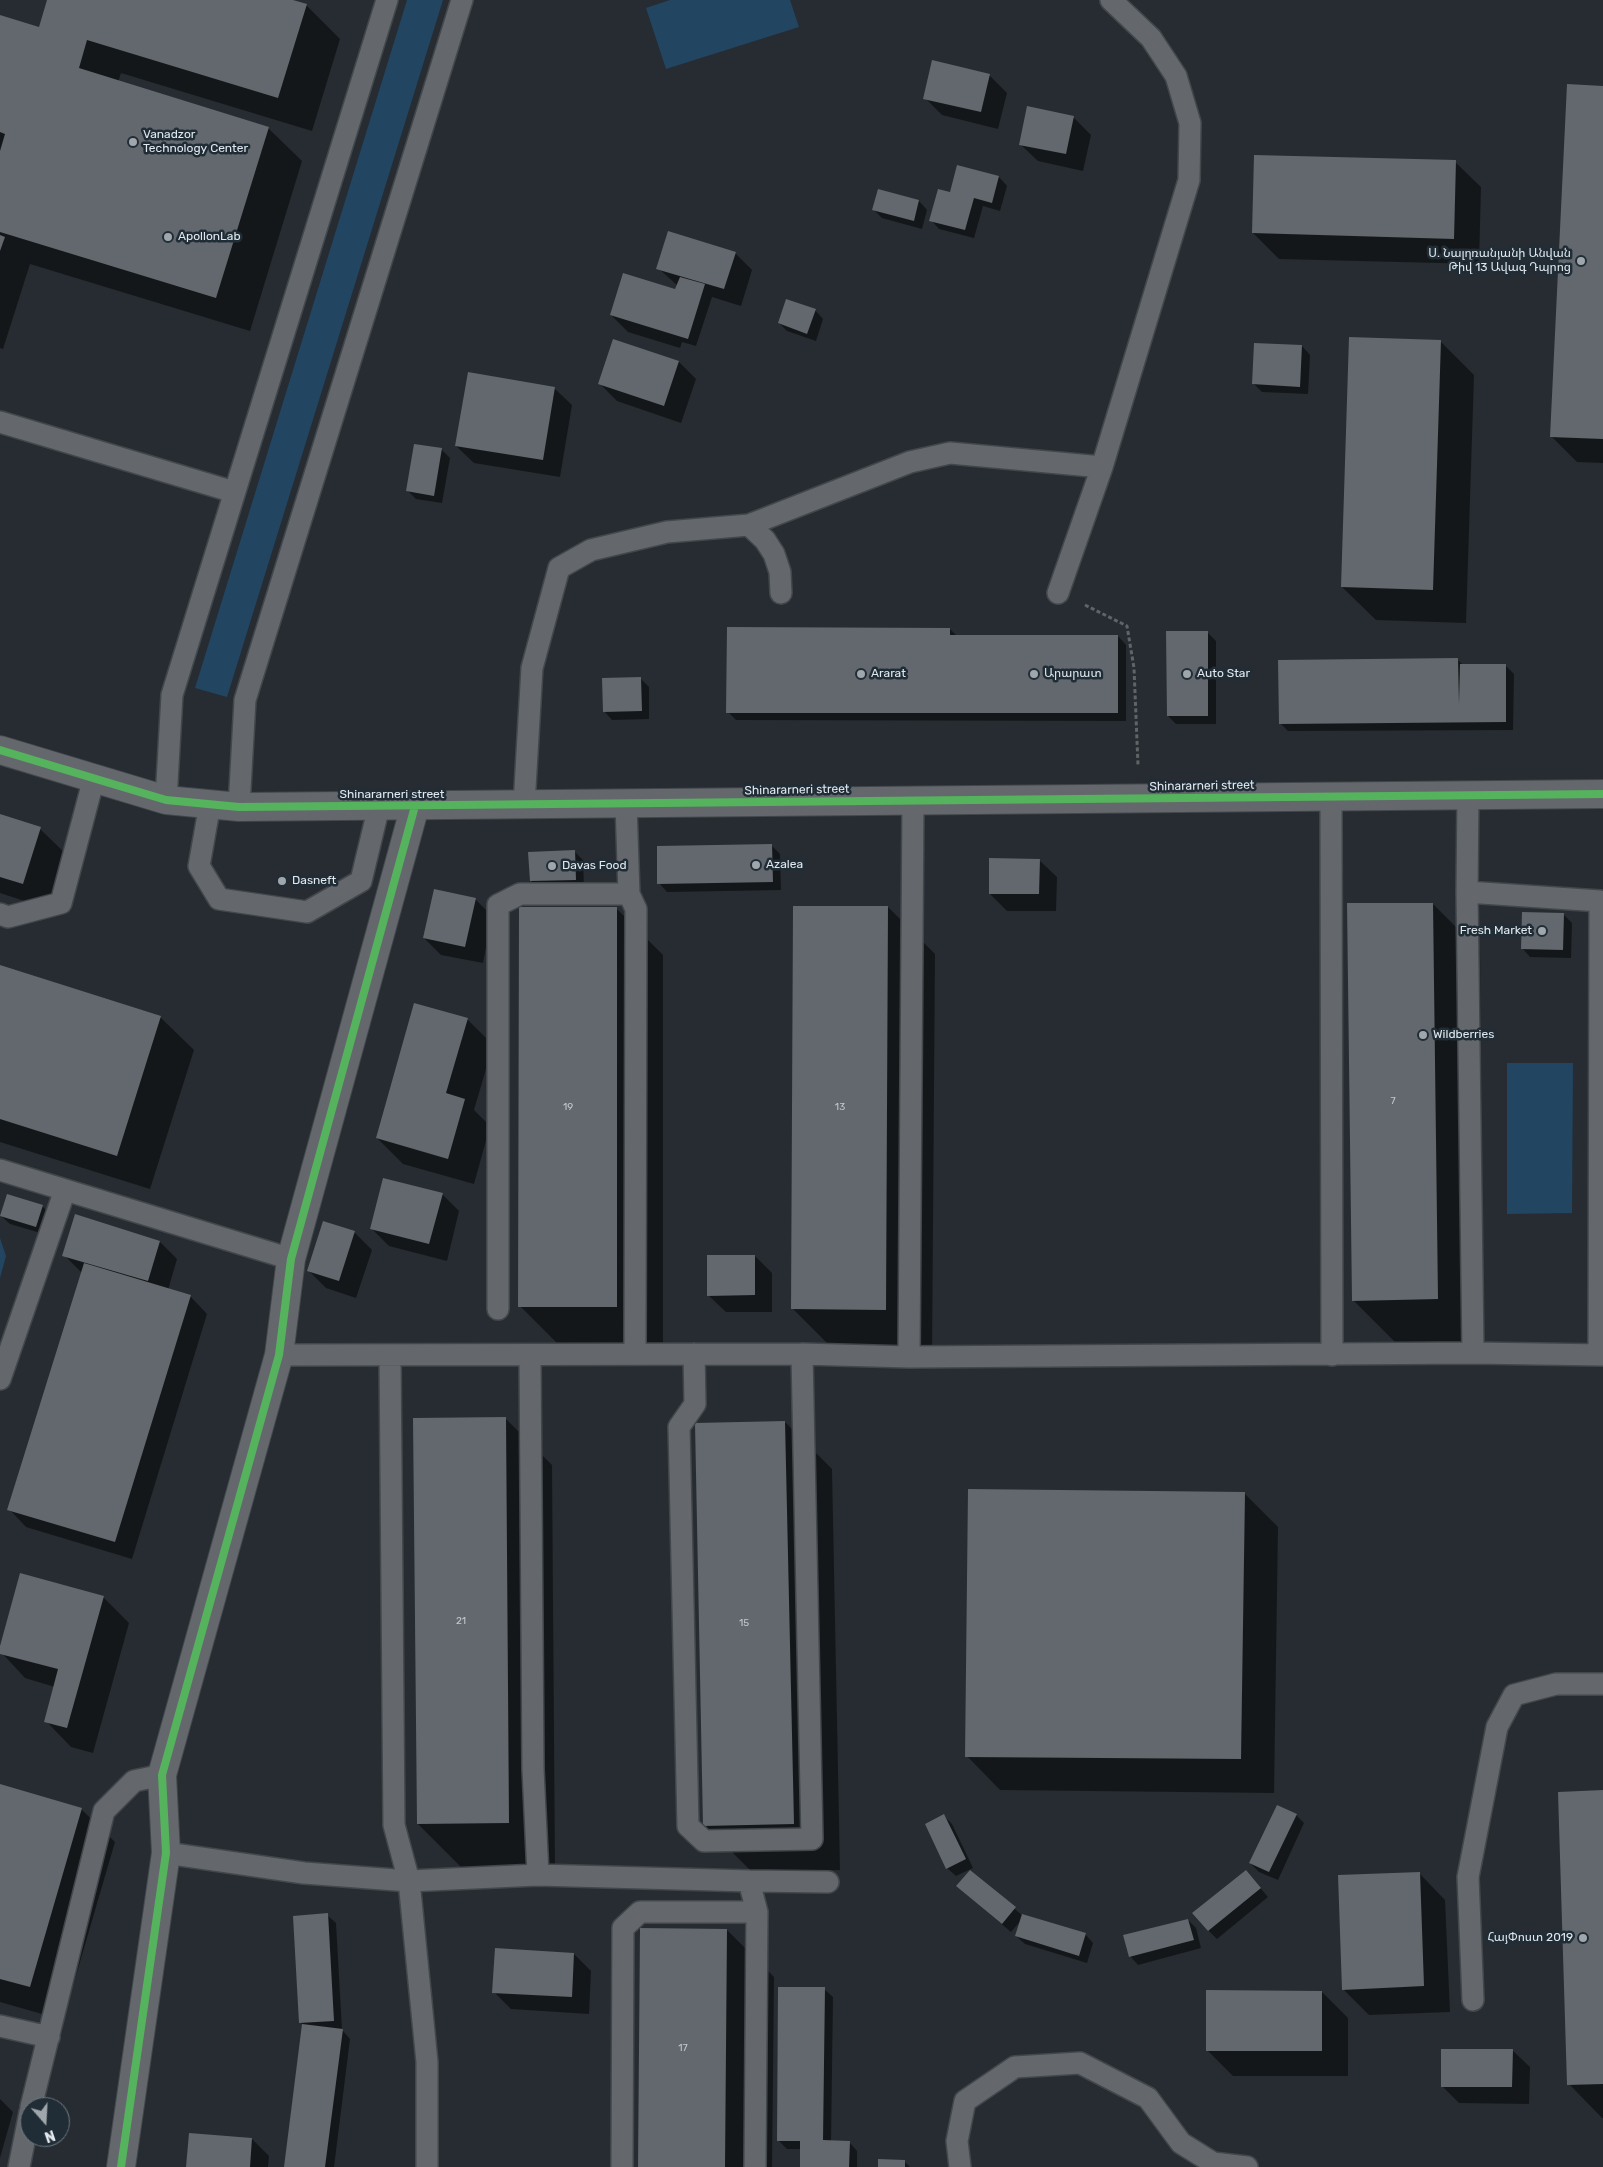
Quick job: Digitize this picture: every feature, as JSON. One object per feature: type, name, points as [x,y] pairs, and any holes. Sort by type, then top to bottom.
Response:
[{"type":"street","name":"Shinararneri street","points":[[0,750],[166,800],[239,808],[1331,795],[1603,794]]},
{"type":"street","points":[[121,2167],[166,1853],[162,1775],[279,1355],[291,1260],[415,806]]},
{"type":"lane","points":[[166,800],[172,694],[386,0]]},
{"type":"lane","points":[[239,808],[245,700],[462,0]]},
{"type":"lane","points":[[1058,593],[1102,467],[1189,180],[1190,123],[1176,76],[1152,38],[1111,0]]},
{"type":"lane","points":[[0,422],[234,492]]},
{"type":"lane","points":[[524,805],[532,668],[559,568],[591,550],[667,532],[750,525],[910,462],[950,454],[1102,467]]},
{"type":"lane","points":[[750,525],[765,540],[774,554],[780,572],[781,593]]},
{"type":"lane","points":[[0,914],[8,916],[61,902],[94,778]]},
{"type":"lane","points":[[1468,794],[1467,892],[1472,1353]]},
{"type":"lane","points":[[1331,795],[1332,1355]]},
{"type":"lane","points":[[909,1357],[913,800]]},
{"type":"lane","points":[[626,803],[629,894],[636,909],[635,1354]]},
{"type":"lane","points":[[210,804],[199,866],[219,899],[307,912],[362,881],[379,806]]},
{"type":"lane","points":[[279,1355],[802,1354],[909,1357],[1472,1353],[1601,1355],[1600,901],[1467,892]]},
{"type":"lane","points":[[498,1309],[498,905],[520,894],[629,894]]},
{"type":"lane","points":[[0,1170],[291,1260]]},
{"type":"lane","points":[[0,1378],[65,1190]]},
{"type":"lane","points":[[694,1354],[695,1404],[679,1427],[688,1826],[704,1841],[812,1839],[802,1354]]},
{"type":"lane","points":[[390,1355],[394,1825],[409,1880],[428,2062],[427,2167]]},
{"type":"lane","points":[[530,1355],[533,1769],[538,1875]]},
{"type":"lane","points":[[1473,2000],[1468,1877],[1497,1726],[1514,1695],[1556,1684],[1603,1684]]},
{"type":"lane","points":[[34,2097],[104,1811],[134,1781],[162,1775]]},
{"type":"lane","points":[[166,1853],[304,1873],[409,1880],[538,1875],[828,1882]]},
{"type":"lane","points":[[750,1881],[757,1912],[755,2167]]},
{"type":"lane","points":[[622,2167],[623,1928],[640,1912],[757,1912]]},
{"type":"lane","points":[[0,2026],[49,2037]]},
{"type":"lane","points":[[960,2167],[957,2141],[965,2101],[1015,2067],[1080,2063],[1148,2098],[1181,2143],[1213,2164],[1247,2167]]},
{"type":"lane","points":[[19,2167],[23,2147]]},
{"type":"path","points":[[1058,593],[1126,626],[1134,668],[1139,798]]},
{"type":"shaded area","points":[[407,0],[443,0],[227,697],[195,688]]},
{"type":"shaded area","points":[[670,0],[790,0],[799,27],[666,69],[646,8]]},
{"type":"shaded area","points":[[1507,1063],[1573,1063],[1572,1213],[1507,1214]]},
{"type":"shaded area","points":[[0,1238],[6,1256],[0,1278]]},
{"type":"building","name":"Vanadzor Technology Center","points":[[47,0],[293,0],[307,4],[278,98],[87,40],[79,68],[269,127],[216,298],[0,232],[0,151],[5,134],[0,132],[0,15],[39,27]]},
{"type":"building","points":[[932,60],[990,74],[981,112],[923,99]]},
{"type":"building","name":"Ս. Նալղռանյանի Անվան Թիվ 13 Ավագ Դպրոց","points":[[1567,84],[1603,86],[1603,439],[1550,437]]},
{"type":"building","points":[[1027,106],[1074,116],[1066,154],[1019,145]]},
{"type":"building","points":[[1254,155],[1456,160],[1454,239],[1252,233]]},
{"type":"building","points":[[957,165],[999,176],[992,203],[974,198],[965,230],[929,221],[938,189],[950,192]]},
{"type":"building","points":[[878,189],[919,200],[914,221],[872,210]]},
{"type":"building","points":[[668,231],[736,252],[724,289],[656,269]]},
{"type":"building","points":[[0,235],[5,237],[0,251]]},
{"type":"building","points":[[623,273],[675,289],[680,277],[705,284],[688,339],[610,315]]},
{"type":"building","points":[[786,299],[816,309],[807,334],[778,323]]},
{"type":"building","points":[[1349,337],[1441,340],[1433,590],[1341,587]]},
{"type":"building","points":[[613,339],[679,361],[664,406],[598,384]]},
{"type":"building","points":[[1254,343],[1302,345],[1300,387],[1252,384]]},
{"type":"building","points":[[468,372],[555,387],[543,460],[455,446]]},
{"type":"building","points":[[414,444],[442,448],[434,496],[406,491]]},
{"type":"building","points":[[727,627],[950,628],[950,635],[1118,635],[1118,713],[726,713]]},
{"type":"building","name":"Auto Star","points":[[1166,631],[1208,631],[1208,716],[1167,716]]},
{"type":"building","points":[[1458,658],[1459,704],[1460,664],[1506,664],[1506,722],[1279,724],[1278,660]]},
{"type":"building","points":[[641,677],[642,711],[603,712],[602,678]]},
{"type":"building","points":[[0,814],[41,827],[23,884],[0,877]]},
{"type":"building","points":[[772,844],[773,882],[657,884],[657,846]]},
{"type":"building","name":"Davas Food","points":[[575,850],[576,880],[530,881],[528,852]]},
{"type":"building","points":[[989,858],[1040,859],[1039,894],[989,894]]},
{"type":"building","points":[[434,889],[476,898],[465,947],[423,938]]},
{"type":"building","points":[[1347,903],[1433,903],[1438,1299],[1352,1301]]},
{"type":"building","points":[[793,906],[888,906],[886,1310],[791,1309]]},
{"type":"building","points":[[519,907],[617,907],[617,1307],[518,1307]]},
{"type":"building","name":"Fresh Market","points":[[1522,912],[1564,913],[1563,950],[1521,949]]},
{"type":"building","points":[[0,965],[161,1016],[117,1156],[0,1119]]},
{"type":"building","points":[[414,1003],[468,1018],[446,1093],[465,1099],[448,1159],[376,1138]]},
{"type":"building","points":[[383,1178],[443,1193],[429,1244],[370,1229]]},
{"type":"building","points":[[7,1194],[43,1205],[36,1227],[0,1216]]},
{"type":"building","points":[[75,1214],[160,1241],[148,1281],[62,1256]]},
{"type":"building","points":[[323,1221],[355,1231],[339,1281],[307,1271]]},
{"type":"building","points":[[707,1255],[755,1255],[755,1295],[707,1296]]},
{"type":"building","points":[[84,1263],[191,1295],[115,1542],[7,1510]]},
{"type":"building","points":[[506,1417],[509,1823],[417,1824],[413,1418]]},
{"type":"building","points":[[785,1421],[794,1824],[703,1826],[695,1423]]},
{"type":"building","points":[[968,1489],[1245,1492],[1241,1759],[965,1757]]},
{"type":"building","points":[[20,1573],[104,1596],[67,1728],[44,1722],[58,1669],[0,1654],[0,1646]]},
{"type":"building","points":[[0,1784],[82,1808],[30,1987],[0,1979]]},
{"type":"building","name":"ՀայՓոստ 2019","points":[[1603,1790],[1603,2084],[1567,2085],[1558,1792]]},
{"type":"building","points":[[1277,1805],[1297,1814],[1269,1872],[1249,1863]]},
{"type":"building","points":[[944,1814],[966,1859],[946,1869],[925,1824]]},
{"type":"building","points":[[970,1870],[1016,1907],[1002,1924],[956,1886]]},
{"type":"building","points":[[1246,1870],[1261,1888],[1208,1931],[1192,1913]]},
{"type":"building","points":[[1420,1872],[1424,1986],[1342,1990],[1338,1875]]},
{"type":"building","points":[[328,1913],[334,2021],[299,2023],[293,1916]]},
{"type":"building","points":[[1022,1914],[1086,1933],[1079,1956],[1015,1936]]},
{"type":"building","points":[[1188,1919],[1194,1940],[1129,1957],[1123,1935]]},
{"type":"building","points":[[640,1928],[727,1929],[725,2167],[638,2167]]},
{"type":"building","points":[[495,1948],[574,1953],[572,1997],[492,1993]]},
{"type":"building","points":[[778,1987],[825,1987],[823,2140],[850,2141],[849,2167],[800,2167],[800,2141],[777,2141]]},
{"type":"building","points":[[1206,1990],[1322,1991],[1322,2051],[1206,2051]]},
{"type":"building","points":[[302,2024],[343,2029],[325,2167],[284,2167]]},
{"type":"building","points":[[1441,2049],[1513,2049],[1512,2087],[1441,2087]]},
{"type":"building","points":[[189,2133],[252,2138],[250,2167],[186,2167]]},
{"type":"building","points":[[878,2159],[905,2160],[905,2167],[878,2167]]},
{"type":"cycle path","points":[[0,750],[166,800],[239,807],[1603,794]]},
{"type":"cycle path","points":[[121,2167],[166,1853],[162,1775],[279,1355],[291,1259],[415,806]]},
{"type":"place","name":"Vanadzor Technology Center","points":[[133,142]]},
{"type":"place","name":"ApollonLab","points":[[168,237]]},
{"type":"place","name":"Ս. Նալղռանյանի Անվան Թիվ 13 Ավագ Դպրոց","points":[[1581,261]]},
{"type":"place","name":"Ararat","points":[[861,674]]},
{"type":"place","name":"Արարատ","points":[[1034,674]]},
{"type":"place","name":"Auto Star","points":[[1187,674]]},
{"type":"place","name":"Azalea","points":[[756,865]]},
{"type":"place","name":"Davas Food","points":[[552,866]]},
{"type":"place","name":"Dasneft","points":[[282,881]]},
{"type":"place","name":"Fresh Market","points":[[1542,931]]},
{"type":"place","name":"Wildberries","points":[[1423,1035]]},
{"type":"place","name":"ՀայՓոստ 2019","points":[[1583,1938]]}]
